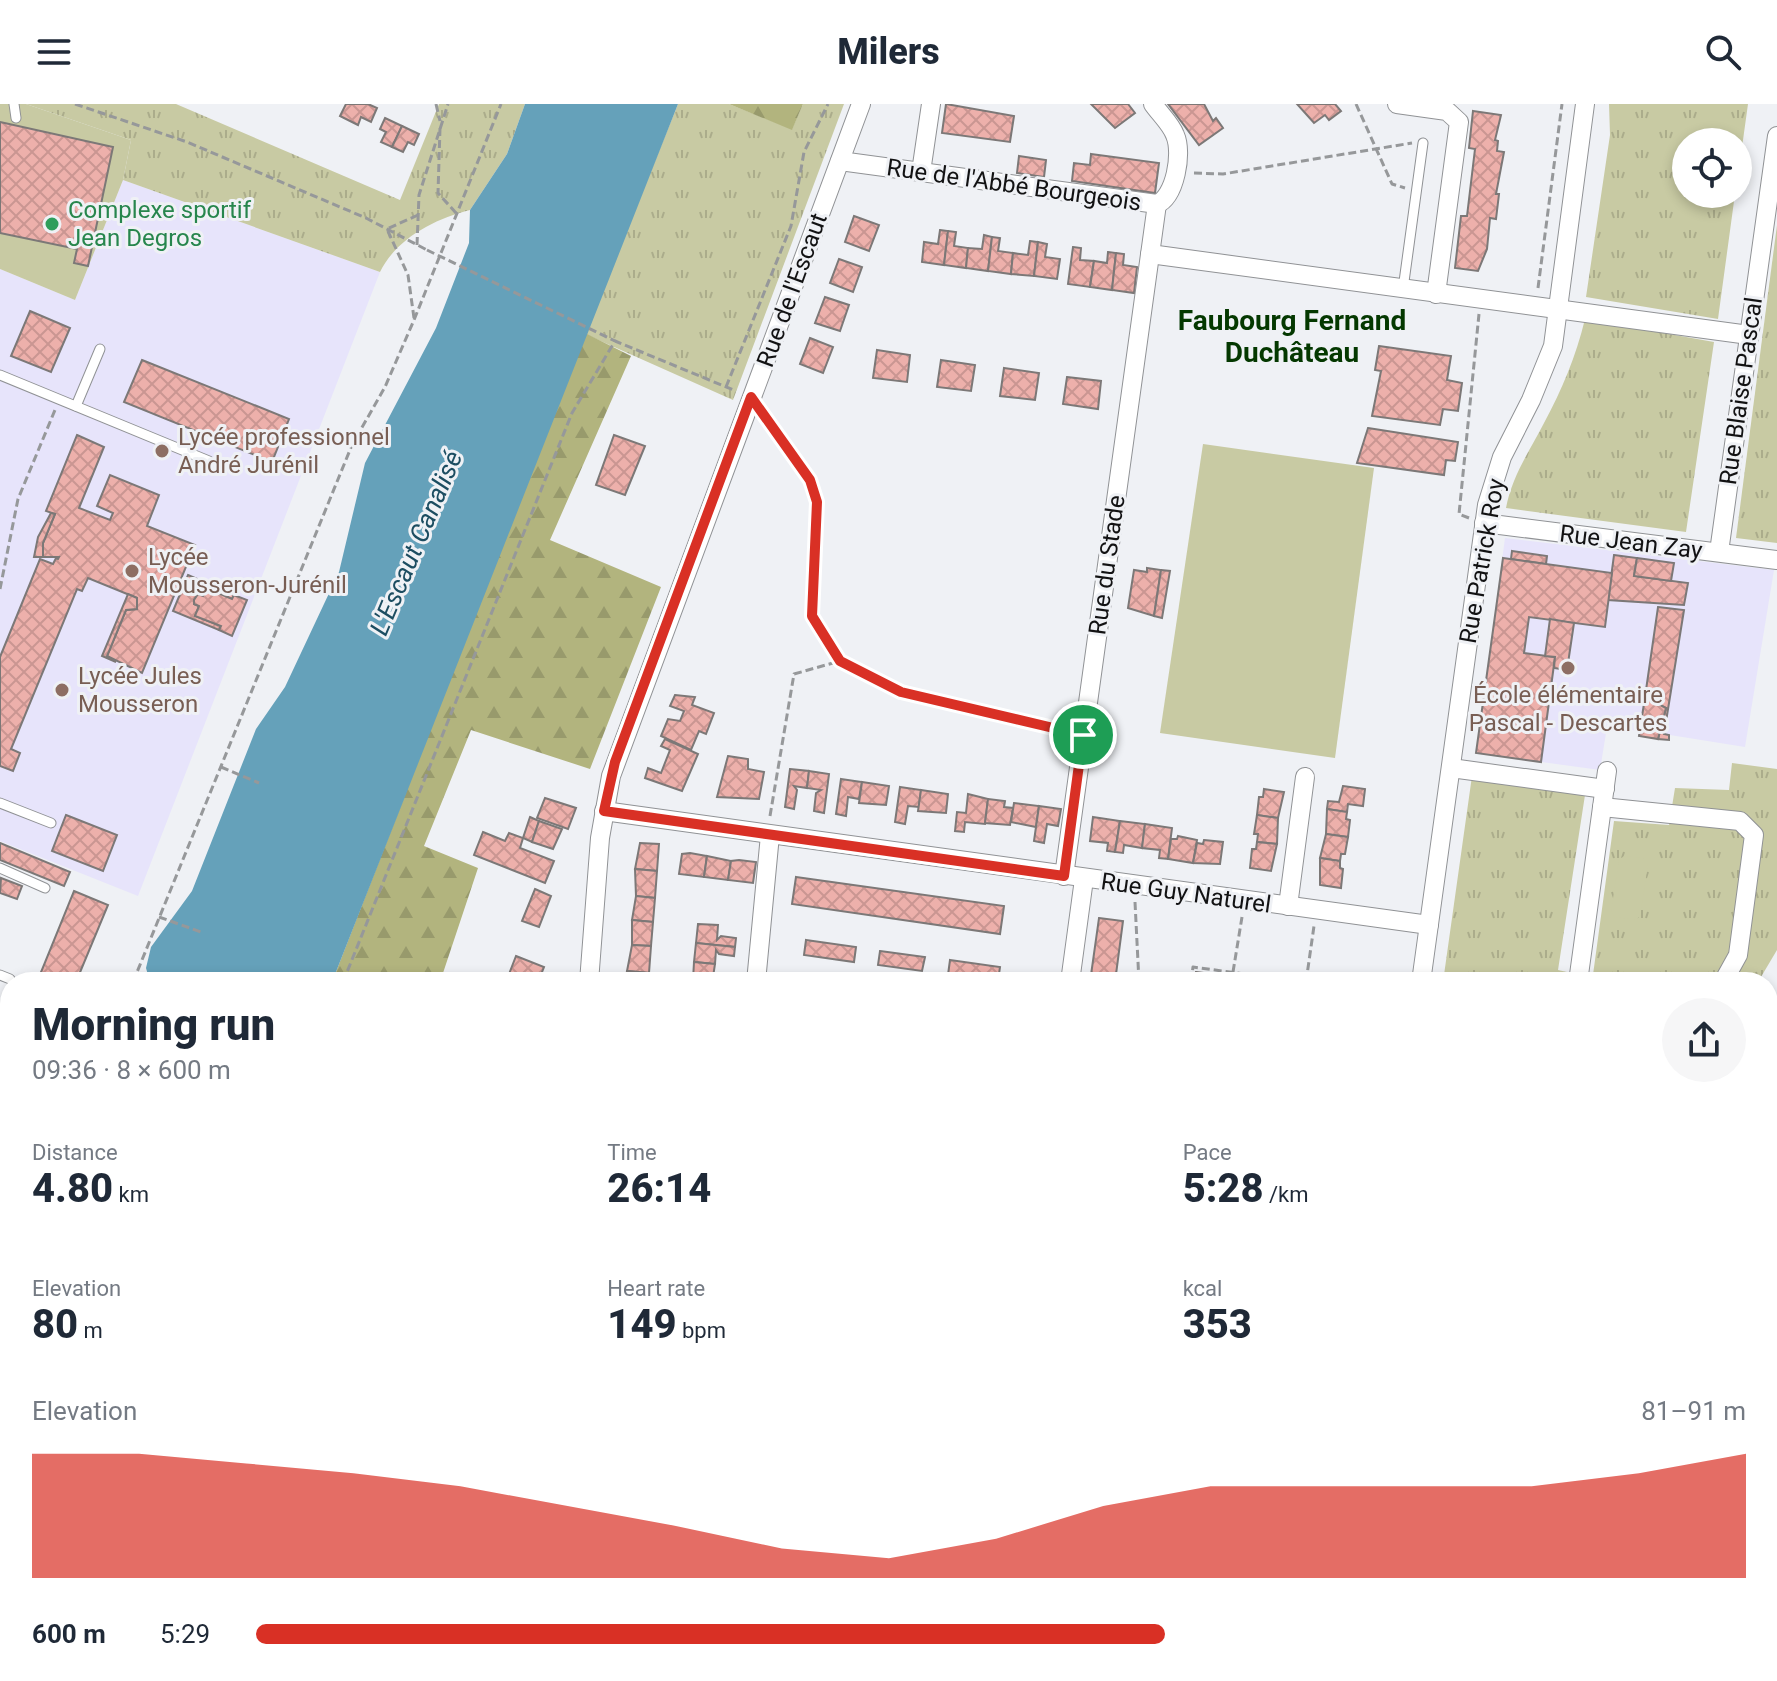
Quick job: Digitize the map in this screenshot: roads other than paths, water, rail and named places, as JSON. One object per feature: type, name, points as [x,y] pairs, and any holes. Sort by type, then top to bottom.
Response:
[{"type":"street","name":"Rue de l'Escaut","points":[[590,972],[604,811],[615,762],[861,104]]},
{"type":"street","points":[[921,172],[931,104]]},
{"type":"street","points":[[1153,104],[1177,140],[1168,196],[1157,204]]},
{"type":"street","points":[[1397,104],[1447,111],[1459,122],[1436,294]]},
{"type":"street","name":"Rue Patrick Roy","points":[[1422,972],[1484,523],[1497,469],[1549,359],[1560,309],[1585,104]]},
{"type":"street","name":"Rue Blaise Pascal","points":[[1719,552],[1777,136]]},
{"type":"street","name":"Rue de l'Abbé Bourgeois","points":[[840,161],[1157,204],[1150,254]]},
{"type":"street","points":[[1150,254],[1749,335]]},
{"type":"street","name":"Rue du Stade","points":[[1064,876],[1150,254]]},
{"type":"street","name":"Rue Jean Zay","points":[[1484,523],[1777,560]]},
{"type":"street","points":[[1451,768],[1605,789],[1740,821],[1754,835],[1738,955],[1729,972]]},
{"type":"street","name":"Rue Guy Naturel","points":[[1288,906],[1305,777]]},
{"type":"street","points":[[1579,972],[1605,789]]},
{"type":"street","name":"Rue Guy Naturel","points":[[604,811],[1429,925]]},
{"type":"street","points":[[757,972],[770,835]]},
{"type":"street","name":"Rue Guy Naturel","points":[[1071,972],[1084,879]]},
{"type":"lane","points":[[14,104],[16,118]]},
{"type":"lane","points":[[1403,289],[1423,143]]},
{"type":"lane","points":[[76,406],[100,349]]},
{"type":"lane","points":[[0,375],[209,461]]},
{"type":"lane","points":[[0,803],[51,823]]},
{"type":"lane","points":[[0,868],[45,888]]},
{"type":"water","name":"L'Escaut Canalisé","points":[[525,104],[678,104],[336,972],[147,972],[151,947],[192,891],[256,729],[285,687],[339,572],[365,463],[436,328],[469,243],[470,210],[507,154]]},
{"type":"place","name":"Complexe sportif Jean Degros","points":[[52,224]]},
{"type":"place","name":"Lycée professionnel André Jurénil","points":[[162,451]]},
{"type":"place","name":"Lycée Mousseron-Jurénil","points":[[132,571]]},
{"type":"place","name":"École élémentaire Pascal - Descartes","points":[[1568,668]]},
{"type":"place","name":"Lycée Jules Mousseron","points":[[62,690]]},
{"type":"district","name":"Faubourg Fernand Duchâteau","points":[[1292,336]]}]
